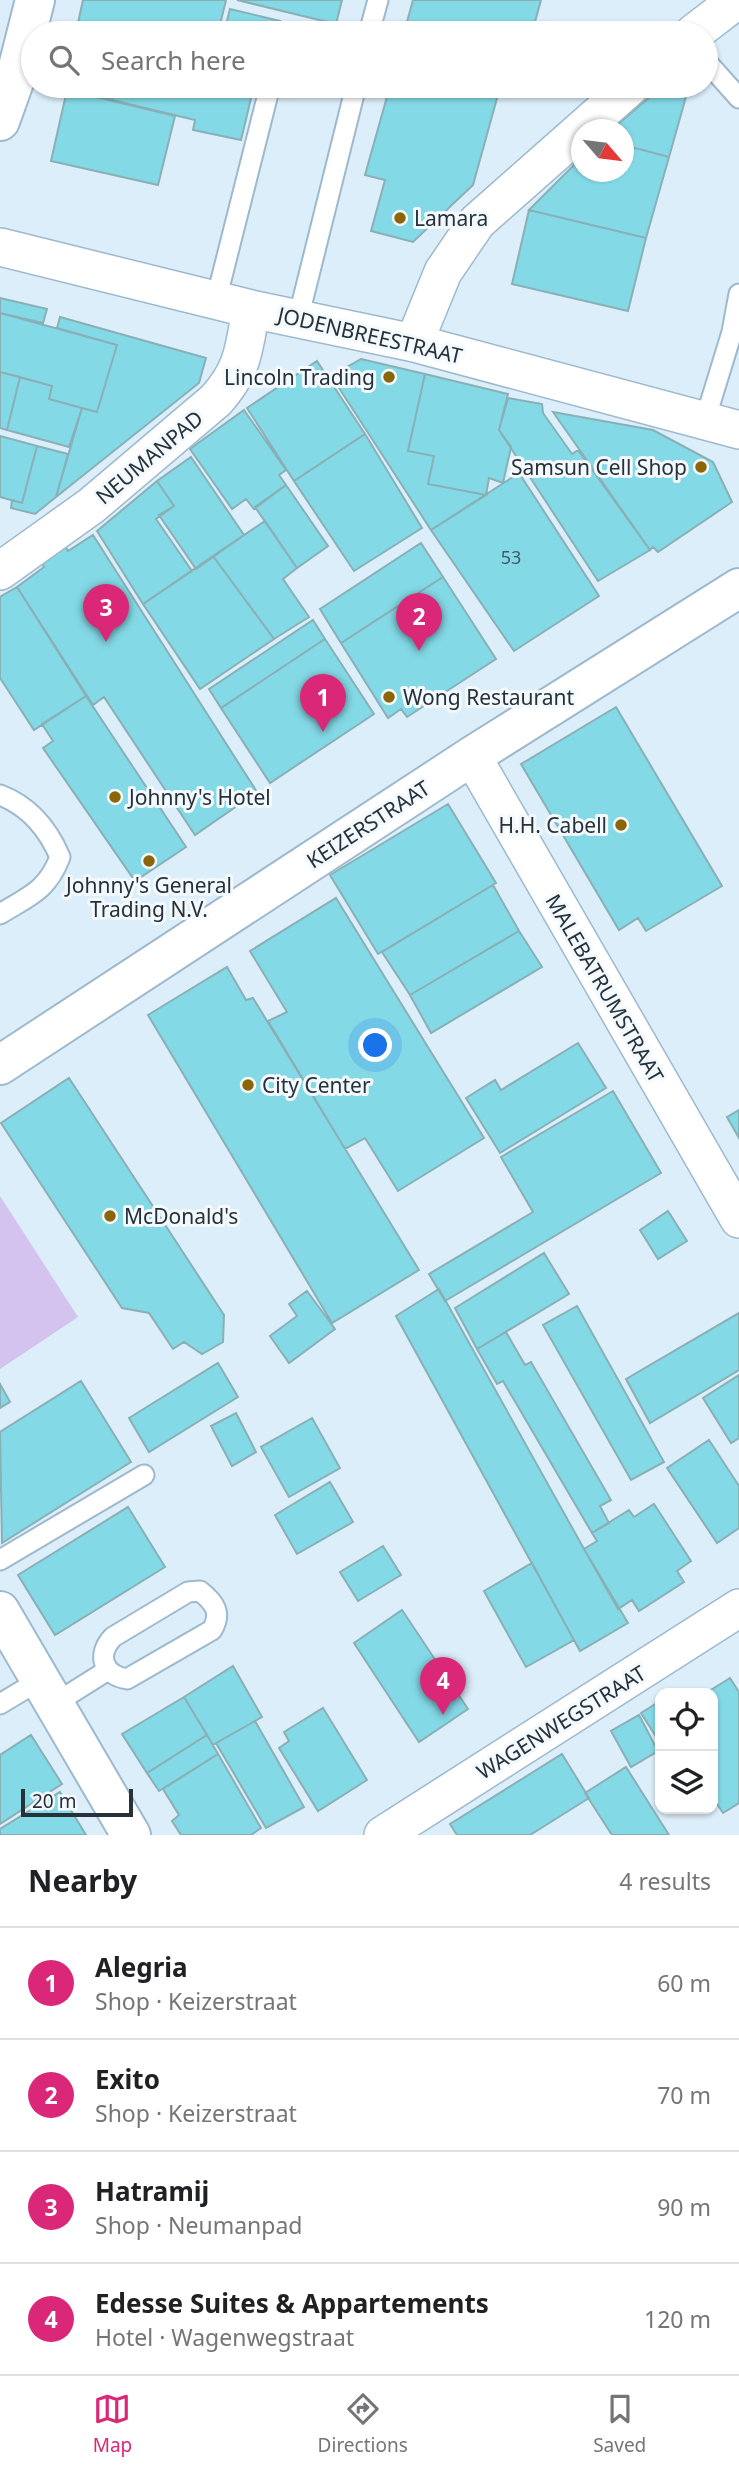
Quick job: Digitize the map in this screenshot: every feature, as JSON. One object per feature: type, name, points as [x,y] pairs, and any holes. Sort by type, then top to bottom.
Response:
[{"type":"main road","points":[[30,21],[35,0]]},
{"type":"main road","points":[[0,121],[21,55]]},
{"type":"main road","name":"KEIZERSTRAAT","points":[[0,1065],[472,756],[739,588]]},
{"type":"main road","points":[[0,1611],[131,1835]]},
{"type":"street","points":[[710,21],[737,0]]},
{"type":"street","points":[[414,342],[443,272],[477,222],[617,98]]},
{"type":"street","name":"JODENBREESTRAAT","points":[[0,247],[233,304],[414,342],[722,425]]},
{"type":"street","name":"NEUMANPAD","points":[[0,571],[91,506],[216,400],[232,383],[241,362],[233,304]]},
{"type":"street","name":"MALEBATRUMSTRAAT","points":[[472,756],[739,1219]]},
{"type":"street","name":"WAGENWEGSTRAAT","points":[[383,1835],[739,1608]]},
{"type":"lane","points":[[372,21],[378,0]]},
{"type":"lane","points":[[718,74],[739,97]]},
{"type":"lane","points":[[233,304],[268,98]]},
{"type":"lane","points":[[298,318],[353,98]]},
{"type":"lane","points":[[722,425],[739,294]]},
{"type":"lane","points":[[0,795],[28,810],[51,835],[60,858],[45,886],[0,914]]},
{"type":"lane","points":[[0,1560],[144,1475]]},
{"type":"lane","points":[[200,1591],[211,1599],[217,1609],[217,1621],[212,1630],[203,1637],[127,1679],[116,1677],[108,1670],[104,1662],[104,1652],[113,1637],[188,1592],[200,1591]]},
{"type":"lane","points":[[0,1703],[47,1692],[108,1670]]},
{"type":"shaded area","points":[[0,1196],[78,1317],[0,1369]]},
{"type":"building","points":[[83,0],[226,0],[221,21],[78,21]]},
{"type":"building","points":[[237,0],[342,0],[337,21],[324,21]]},
{"type":"building","points":[[413,0],[541,0],[535,21],[407,21]]},
{"type":"building","points":[[230,9],[280,21],[227,21]]},
{"type":"building","points":[[65,98],[100,98],[175,116],[158,185],[51,161]]},
{"type":"building","points":[[251,98],[241,140],[193,130],[195,120],[112,100]]},
{"type":"building","points":[[387,98],[497,98],[473,185],[413,242],[371,231],[385,180],[365,175]]},
{"type":"building","points":[[649,98],[686,98],[669,157],[634,148],[634,119],[624,119]]},
{"type":"building","points":[[634,148],[669,157],[646,238],[529,210],[571,168],[571,182],[634,182]]},
{"type":"building","points":[[529,210],[646,238],[628,311],[512,284]]},
{"type":"building","points":[[0,298],[47,309],[43,323],[0,313]]},
{"type":"building","points":[[0,313],[117,345],[97,412],[49,399],[52,386],[0,372]]},
{"type":"building","points":[[60,317],[206,358],[199,383],[56,497],[82,408],[97,412],[117,345],[57,328]]},
{"type":"building","points":[[361,359],[425,374],[408,451],[434,456],[428,484],[486,495],[431,530],[339,388],[347,367]]},
{"type":"building","points":[[317,361],[365,434],[294,481],[247,408]]},
{"type":"building","points":[[0,372],[20,377],[7,430],[0,428]]},
{"type":"building","points":[[425,374],[508,394],[499,430],[511,447],[503,483],[489,478],[486,495],[428,484],[434,456],[408,451]]},
{"type":"building","points":[[20,377],[52,386],[49,399],[82,408],[69,447],[7,430]]},
{"type":"building","points":[[508,398],[542,404],[543,413],[572,454],[578,450],[650,550],[598,581],[499,430]]},
{"type":"building","points":[[244,410],[286,470],[279,475],[286,485],[254,509],[246,499],[232,509],[190,449]]},
{"type":"building","points":[[553,412],[653,430],[713,462],[732,502],[658,552],[653,547],[650,550]]},
{"type":"building","points":[[365,434],[422,528],[354,571],[294,481]]},
{"type":"building","points":[[0,436],[37,446],[22,503],[0,497]]},
{"type":"building","points":[[37,446],[68,454],[56,497],[35,514],[11,508],[12,500],[22,503]]},
{"type":"building","points":[[191,457],[244,535],[196,569],[159,515],[174,506],[157,481]]},
{"type":"building","points":[[519,473],[599,596],[514,651],[431,530]]},
{"type":"building","points":[[157,481],[174,506],[156,519],[192,571],[143,604],[97,531]]},
{"type":"building","points":[[286,485],[328,546],[297,568],[255,507]]},
{"type":"building","points":[[265,521],[297,568],[283,579],[309,617],[274,639],[213,556]]},
{"type":"building","points":[[93,535],[257,792],[195,835],[104,697],[93,705],[17,587],[44,567],[40,559],[64,544],[68,551]]},
{"type":"building","points":[[421,543],[443,577],[341,643],[320,609]]},
{"type":"building","points":[[213,556],[274,639],[200,689],[143,604]]},
{"type":"building","points":[[443,577],[496,659],[407,717],[401,709],[388,718],[341,643]]},
{"type":"building","points":[[17,587],[86,696],[34,730],[0,678],[0,597]]},
{"type":"building","points":[[313,620],[325,639],[221,708],[209,689]]},
{"type":"building","points":[[325,639],[374,714],[270,783],[221,708]]},
{"type":"building","name":"Johnny's Hotel","points":[[86,696],[186,847],[135,881],[43,748],[53,741],[42,724]]},
{"type":"building","name":"H.H. Cabell","points":[[616,707],[722,886],[646,931],[638,918],[619,930],[521,764]]},
{"type":"building","points":[[448,804],[496,883],[378,954],[330,875]]},
{"type":"building","points":[[493,885],[519,931],[410,995],[382,952]]},
{"type":"building","points":[[336,898],[484,1138],[398,1191],[365,1138],[345,1149],[268,1021],[287,1012],[250,951]]},
{"type":"building","points":[[519,931],[542,967],[431,1033],[410,995]]},
{"type":"building","name":"City Center","points":[[227,967],[246,1000],[253,998],[419,1270],[332,1323],[148,1015]]},
{"type":"building","points":[[578,1043],[606,1088],[500,1153],[466,1098],[495,1080],[501,1090]]},
{"type":"building","name":"McDonald's","points":[[69,1078],[224,1315],[223,1342],[202,1354],[184,1342],[173,1349],[149,1313],[122,1308],[1,1123]]},
{"type":"building","points":[[613,1091],[661,1173],[445,1301],[429,1274],[533,1212],[501,1157]]},
{"type":"building","points":[[739,1110],[739,1138],[727,1117]]},
{"type":"building","points":[[668,1211],[687,1241],[658,1259],[640,1230]]},
{"type":"building","points":[[544,1253],[569,1294],[477,1349],[455,1308]]},
{"type":"building","points":[[439,1289],[628,1623],[580,1651],[396,1316]]},
{"type":"building","points":[[307,1291],[335,1329],[289,1363],[270,1336],[297,1316],[289,1304]]},
{"type":"building","points":[[577,1306],[664,1462],[631,1480],[543,1325]]},
{"type":"building","points":[[739,1313],[739,1370],[650,1423],[626,1379]]},
{"type":"building","points":[[506,1332],[525,1365],[531,1362],[611,1500],[600,1506],[609,1523],[592,1533],[503,1381],[497,1384],[477,1349]]},
{"type":"building","points":[[218,1363],[238,1397],[149,1452],[129,1418]]},
{"type":"building","points":[[739,1375],[739,1438],[731,1443],[703,1398]]},
{"type":"building","points":[[81,1381],[131,1462],[2,1543],[0,1432]]},
{"type":"building","points":[[0,1384],[10,1402],[0,1408]]},
{"type":"building","points":[[236,1413],[256,1452],[232,1466],[211,1426]]},
{"type":"building","points":[[312,1418],[340,1468],[289,1497],[261,1447]]},
{"type":"building","points":[[709,1440],[739,1486],[739,1528],[717,1543],[667,1468]]},
{"type":"building","points":[[330,1482],[353,1522],[297,1554],[275,1515]]},
{"type":"building","points":[[654,1504],[691,1561],[677,1571],[684,1582],[639,1611],[632,1600],[618,1609],[584,1549],[597,1541],[592,1533],[629,1510],[634,1517]]},
{"type":"building","points":[[128,1507],[165,1567],[55,1635],[18,1575]]},
{"type":"building","points":[[383,1546],[401,1575],[358,1601],[340,1572]]},
{"type":"building","points":[[532,1563],[574,1640],[526,1667],[484,1591]]},
{"type":"building","points":[[402,1610],[468,1709],[419,1742],[354,1643]]},
{"type":"building","points":[[233,1666],[262,1717],[213,1745],[184,1697]]},
{"type":"building","points":[[730,1678],[739,1692],[739,1803],[723,1813],[718,1806],[718,1688],[714,1688]]},
{"type":"building","points":[[184,1697],[207,1735],[147,1773],[122,1734]]},
{"type":"building","points":[[655,1704],[655,1735],[641,1713]]},
{"type":"building","points":[[323,1708],[367,1780],[318,1811],[279,1748],[289,1741],[284,1732]]},
{"type":"building","points":[[639,1715],[655,1745],[655,1753],[631,1767],[611,1731]]},
{"type":"building","points":[[255,1721],[304,1807],[266,1828],[216,1743]]},
{"type":"building","points":[[31,1735],[62,1784],[0,1824],[0,1755]]},
{"type":"building","points":[[207,1735],[218,1754],[159,1791],[147,1773]]},
{"type":"building","points":[[218,1754],[261,1828],[251,1835],[181,1835],[172,1821],[179,1815],[163,1789]]},
{"type":"building","points":[[562,1754],[589,1798],[530,1835],[457,1835],[450,1824]]},
{"type":"building","points":[[626,1767],[669,1835],[612,1835],[585,1793]]},
{"type":"building","points":[[60,1792],[86,1835],[0,1835],[0,1829]]},
{"type":"place","name":"Lamara","points":[[400,218]]},
{"type":"place","name":"Lincoln Trading","points":[[389,377]]},
{"type":"place","name":"Samsun Cell Shop","points":[[701,467]]},
{"type":"place","name":"Hatramij","points":[[106,642]]},
{"type":"place","name":"Exito","points":[[419,651]]},
{"type":"place","name":"Wong Restaurant","points":[[389,697]]},
{"type":"place","name":"Alegria","points":[[323,732]]},
{"type":"place","name":"Johnny's Hotel","points":[[115,797]]},
{"type":"place","name":"H.H. Cabell","points":[[621,825]]},
{"type":"place","name":"Johnny's General Trading N.V.","points":[[149,861]]},
{"type":"place","name":"City Center","points":[[248,1085]]},
{"type":"place","name":"McDonald's","points":[[110,1216]]},
{"type":"place","name":"Edesse Suites & Appartements","points":[[443,1715]]}]
